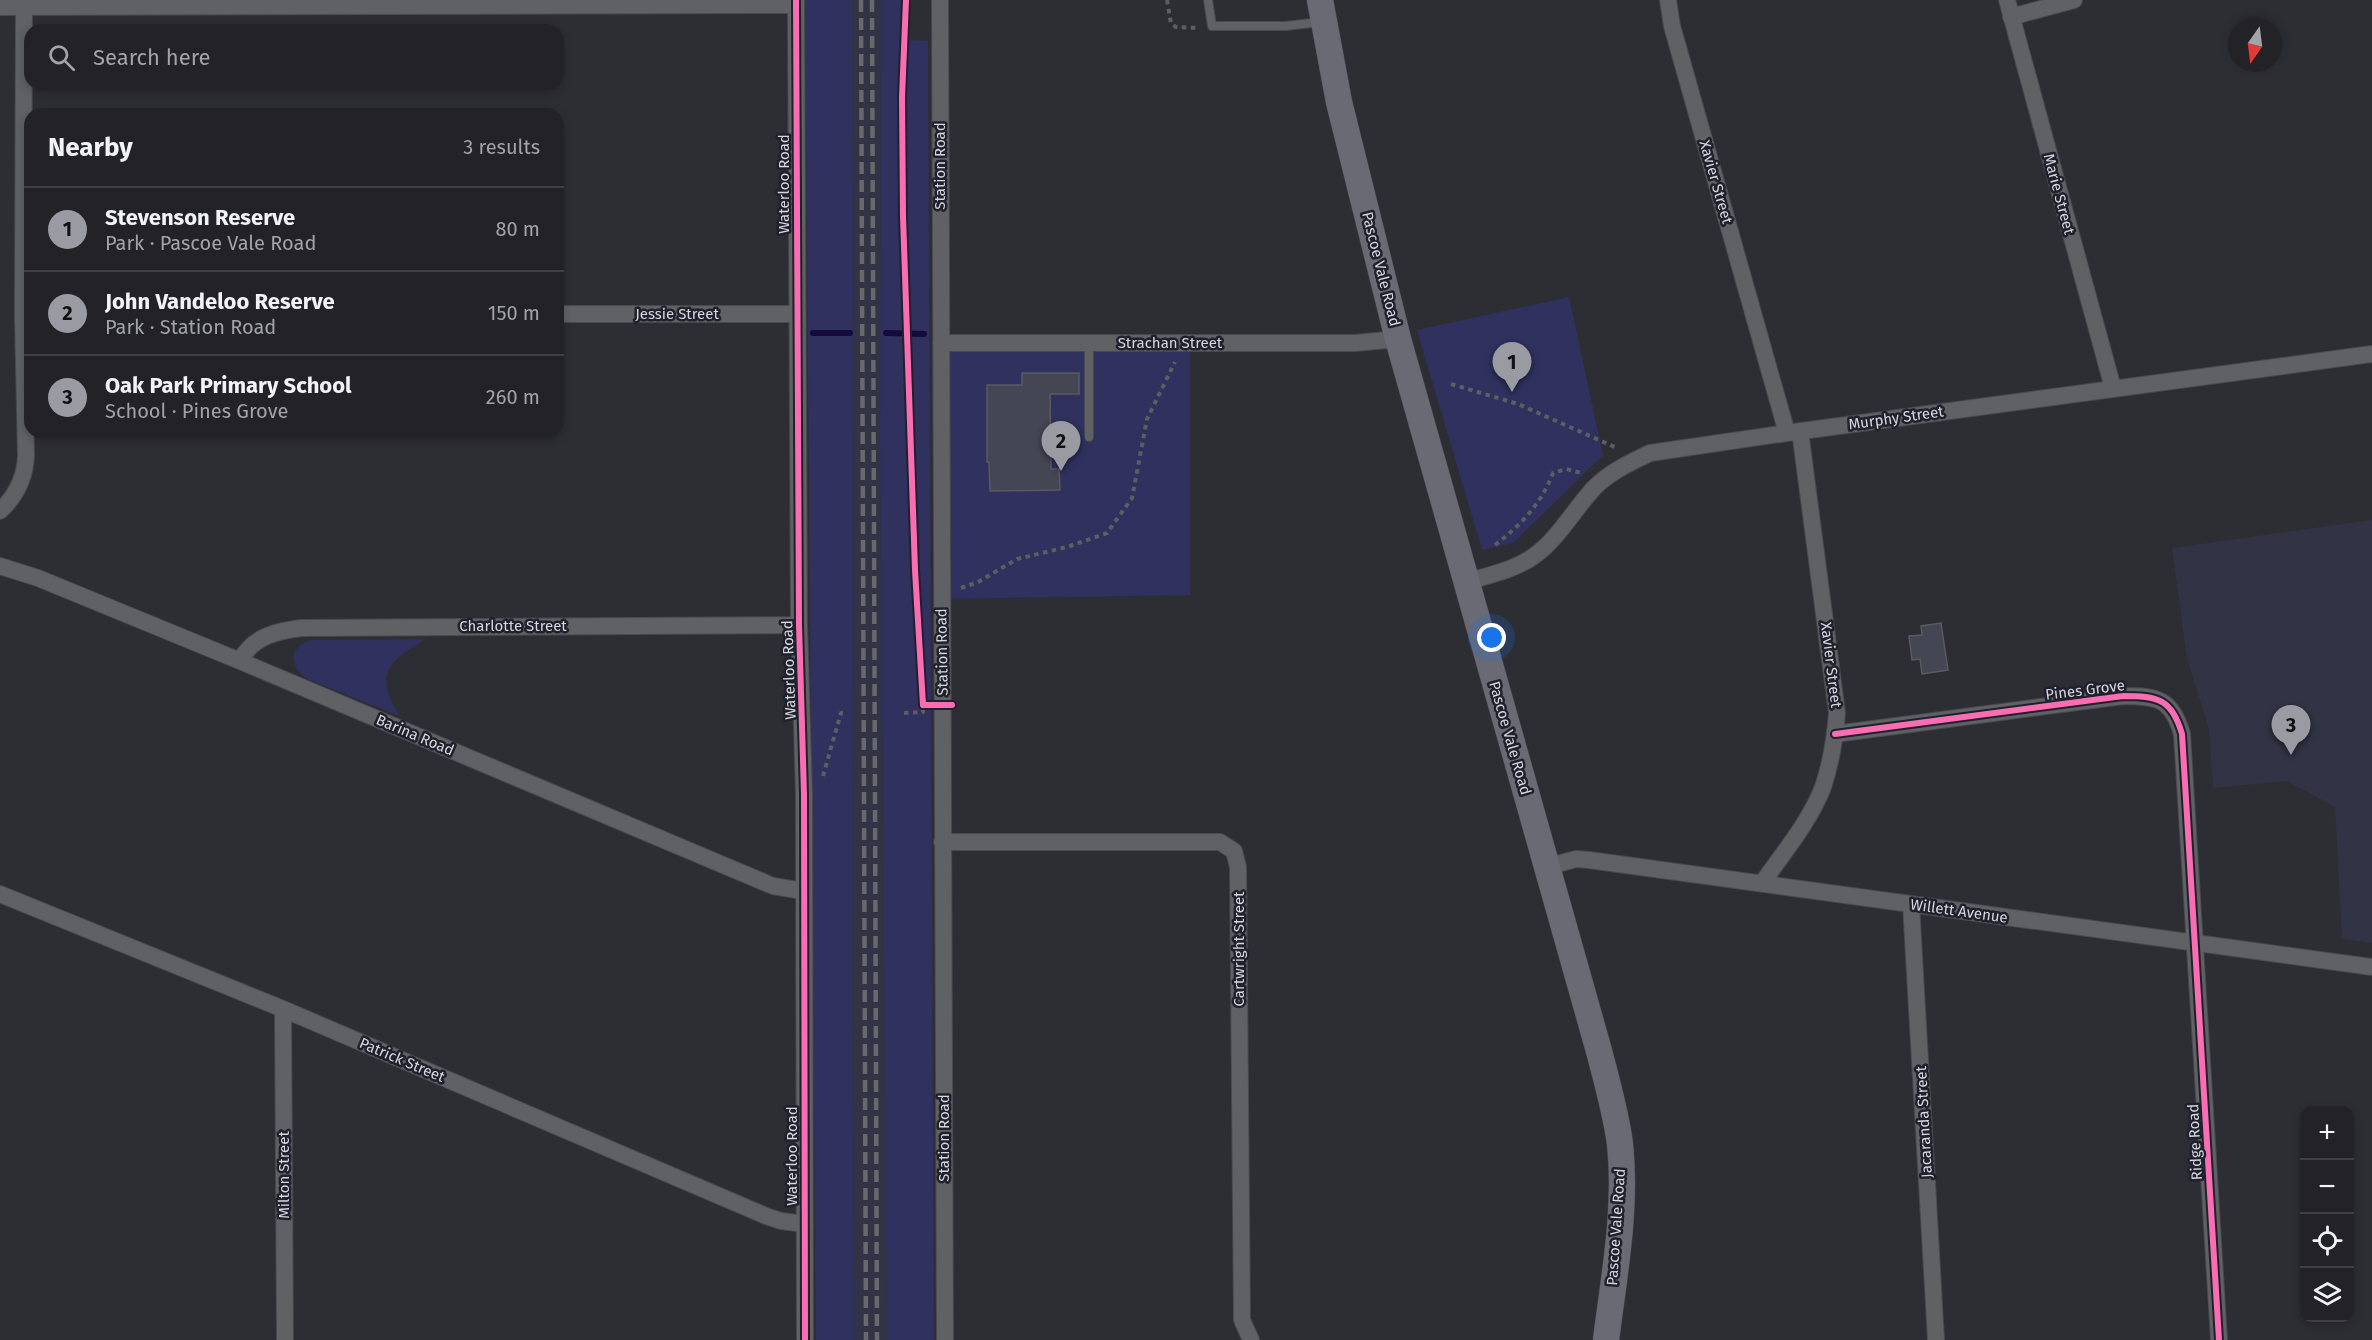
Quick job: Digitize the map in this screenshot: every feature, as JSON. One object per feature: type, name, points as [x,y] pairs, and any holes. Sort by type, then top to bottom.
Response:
[{"type":"main road","name":"Pascoe Vale Road","points":[[1322,11],[1339,102],[1398,339],[1601,1061],[1620,1142],[1621,1206],[1606,1340]]},
{"type":"street","name":"Station Road","points":[[940,0],[945,1340]]},
{"type":"street","name":"Xavier Street","points":[[1668,0],[1675,37],[1793,432],[1837,713],[1835,734],[1822,788],[1811,812],[1763,882]]},
{"type":"street","name":"Marie Street","points":[[2007,0],[2113,388]]},
{"type":"street","points":[[2011,17],[2074,0]]},
{"type":"street","points":[[0,7],[24,4],[796,3]]},
{"type":"street","name":"Waterloo Road","points":[[796,3],[799,625],[804,794],[806,1340]]},
{"type":"street","points":[[24,4],[24,24]]},
{"type":"street","points":[[25,90],[25,108]]},
{"type":"street","name":"Jessie Street","points":[[564,314],[797,314]]},
{"type":"street","name":"Strachan Street","points":[[941,344],[1355,343],[1398,339]]},
{"type":"street","name":"Murphy Street","points":[[1466,582],[1506,570],[1536,554],[1554,539],[1597,484],[1650,453],[2372,354]]},
{"type":"street","points":[[0,511],[8,495],[22,479],[26,438]]},
{"type":"street","name":"Barina Road","points":[[0,552],[28,574]]},
{"type":"street","name":"Barina Road","points":[[0,566],[28,574],[240,661],[773,886],[803,891]]},
{"type":"street","name":"Charlotte Street","points":[[240,661],[244,651],[262,638],[279,630],[301,628],[799,625]]},
{"type":"street","name":"Pines Grove","points":[[1835,734],[2123,696],[2141,696],[2166,703],[2178,721],[2182,734],[2194,942]]},
{"type":"street","name":"Cartwright Street","points":[[942,842],[1199,841],[1221,842],[1234,851],[1238,867],[1242,1320],[1251,1340]]},
{"type":"street","name":"Willett Avenue","points":[[1546,867],[1576,859],[1589,860],[2372,967]]},
{"type":"street","name":"Patrick Street","points":[[0,894],[283,1009],[766,1216],[781,1221],[805,1224]]},
{"type":"street","name":"Jacaranda Street","points":[[1911,904],[1936,1340]]},
{"type":"street","name":"Ridge Road","points":[[2194,942],[2219,1340]]},
{"type":"street","name":"Milton Street","points":[[283,1009],[285,1340]]},
{"type":"lane","points":[[1208,0],[1212,26],[1286,26],[1322,11]]},
{"type":"lane","points":[[1089,344],[1089,437]]},
{"type":"path","points":[[1167,0],[1171,24],[1176,27],[1212,26]]},
{"type":"path","points":[[962,588],[978,582],[1017,559],[1067,547],[1107,532],[1132,498],[1147,419],[1185,343]]},
{"type":"path","points":[[1451,384],[1518,404],[1617,448]]},
{"type":"path","points":[[1496,545],[1514,531],[1534,510],[1546,491],[1553,473],[1566,469],[1581,473]]},
{"type":"path","points":[[923,696],[923,705],[942,705]]},
{"type":"path","points":[[904,713],[923,712]]},
{"type":"path","points":[[804,794],[818,793],[841,713],[843,713]]},
{"type":"shaded area","points":[[805,0],[852,0],[854,357],[852,1029],[855,1340],[816,1340]]},
{"type":"shaded area","points":[[852,0],[881,0],[880,443],[887,1340],[855,1340],[852,1029],[854,357]]},
{"type":"shaded area","points":[[881,0],[910,0],[910,40],[928,41],[934,1340],[887,1340],[880,443]]},
{"type":"shaded area","points":[[1569,297],[1603,455],[1513,543],[1482,550],[1417,330]]},
{"type":"shaded area","points":[[1190,342],[1190,595],[934,599],[932,347]]},
{"type":"shaded area","points":[[2372,520],[2372,943],[2342,939],[2335,807],[2287,781],[2213,788],[2209,729],[2187,659],[2172,548]]},
{"type":"shaded area","points":[[426,639],[402,654],[389,670],[386,679],[387,689],[400,716],[310,680],[295,665],[294,654],[297,648],[310,640]]},
{"type":"building","points":[[1022,373],[1079,373],[1079,394],[1050,394],[1051,469],[1059,469],[1060,490],[990,491],[989,462],[987,462],[987,385],[1022,385]]},
{"type":"building","points":[[1941,623],[1948,670],[1922,674],[1920,659],[1912,660],[1909,636],[1922,635],[1921,626]]},
{"type":"waterway","points":[[813,333],[850,333]]},
{"type":"waterway","points":[[886,333],[924,334]]},
{"type":"railway","points":[[861,0],[866,1340]]},
{"type":"railway","points":[[872,0],[877,1340]]},
{"type":"cycle path","points":[[796,0],[799,625],[804,794],[805,1340]]},
{"type":"cycle path","points":[[906,0],[902,97],[903,216],[915,570],[923,705],[952,705]]},
{"type":"cycle path","points":[[1835,734],[2123,696],[2154,699],[2162,702],[2173,713],[2182,734],[2219,1340]]},
{"type":"place","name":"Stevenson Reserve","points":[[1512,392]]},
{"type":"place","name":"John Vandeloo Reserve","points":[[1061,471]]},
{"type":"place","name":"Oak Park Primary School","points":[[2291,755]]}]
